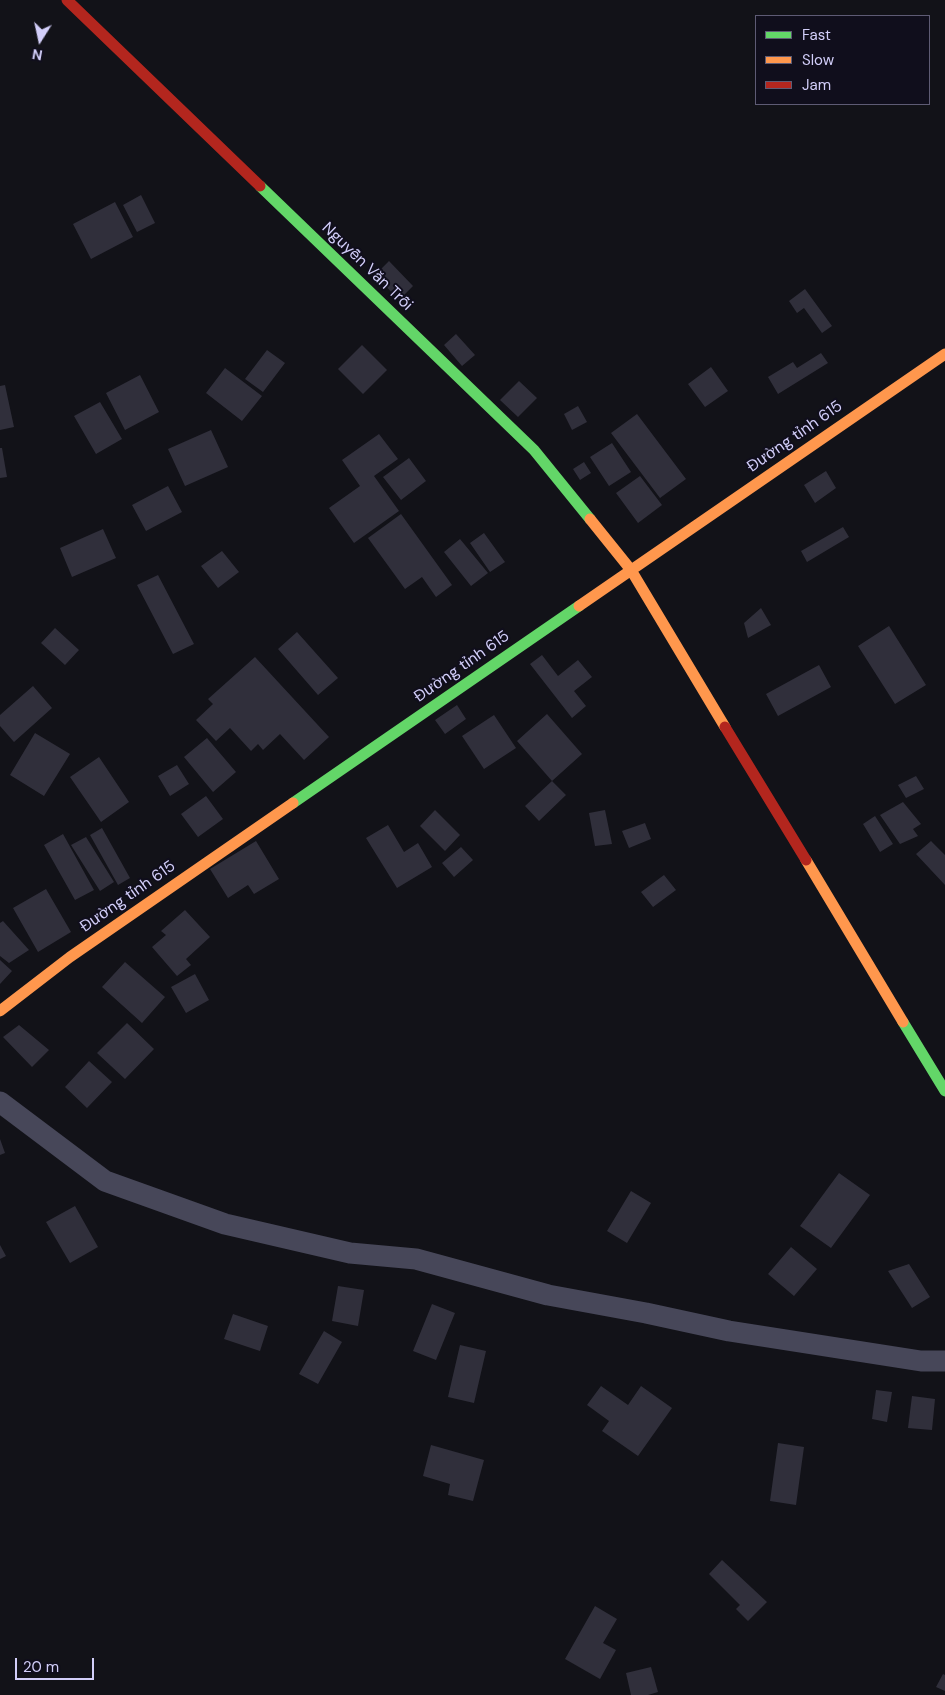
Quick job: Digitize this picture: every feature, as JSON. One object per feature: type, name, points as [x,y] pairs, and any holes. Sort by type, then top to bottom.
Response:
[{"type":"street","name":"Nguyễn Văn Trỗi","points":[[67,0],[534,450],[631,570],[945,1091]]},
{"type":"street","name":"Đường tỉnh 615","points":[[0,1012],[70,957],[945,354]]},
{"type":"street","points":[[0,1102],[105,1181],[225,1224],[350,1253],[416,1258],[548,1295],[729,1331],[920,1361],[945,1361]]},
{"type":"building","points":[[141,195],[155,223],[137,232],[123,205]]},
{"type":"building","points":[[115,202],[133,237],[91,259],[73,224]]},
{"type":"building","points":[[389,261],[413,286],[399,300],[375,275]]},
{"type":"building","points":[[805,289],[832,326],[822,333],[804,308],[797,313],[789,301]]},
{"type":"building","points":[[456,334],[475,355],[462,366],[444,345]]},
{"type":"building","points":[[362,345],[387,370],[363,394],[338,369]]},
{"type":"building","points":[[267,350],[285,363],[263,392],[245,379]]},
{"type":"building","points":[[821,353],[828,363],[778,394],[768,377],[793,362],[797,368]]},
{"type":"building","points":[[711,367],[728,391],[705,407],[688,384]]},
{"type":"building","points":[[225,368],[262,396],[242,421],[206,393]]},
{"type":"building","points":[[140,375],[159,412],[125,430],[106,393]]},
{"type":"building","points":[[519,381],[537,398],[518,417],[500,400]]},
{"type":"building","points":[[5,385],[14,427],[0,430],[0,386]]},
{"type":"building","points":[[100,402],[122,439],[96,454],[74,416]]},
{"type":"building","points":[[578,406],[587,422],[572,430],[564,414]]},
{"type":"building","points":[[637,414],[686,479],[660,498],[611,433]]},
{"type":"building","points":[[211,430],[228,467],[185,486],[168,449]]},
{"type":"building","points":[[379,434],[398,459],[374,476],[399,511],[354,543],[329,508],[360,486],[342,460]]},
{"type":"building","points":[[612,443],[631,472],[609,486],[590,457]]},
{"type":"building","points":[[0,448],[2,448],[7,477],[0,478]]},
{"type":"building","points":[[409,458],[426,481],[401,500],[383,477]]},
{"type":"building","points":[[584,462],[591,473],[580,480],[573,469]]},
{"type":"building","points":[[826,471],[836,488],[815,503],[804,485]]},
{"type":"building","points":[[640,476],[662,505],[638,523],[616,493]]},
{"type":"building","points":[[168,486],[182,512],[146,531],[132,505]]},
{"type":"building","points":[[401,514],[452,585],[436,597],[422,577],[405,589],[368,538]]},
{"type":"building","points":[[843,527],[849,537],[807,562],[801,551]]},
{"type":"building","points":[[103,529],[116,558],[72,577],[60,548]]},
{"type":"building","points":[[484,533],[505,562],[490,572],[470,543]]},
{"type":"building","points":[[460,539],[488,573],[471,586],[444,552]]},
{"type":"building","points":[[222,551],[239,572],[218,588],[201,566]]},
{"type":"building","points":[[158,575],[194,644],[173,654],[137,585]]},
{"type":"building","points":[[761,608],[771,625],[748,638],[744,623]]},
{"type":"building","points":[[889,626],[926,685],[895,704],[858,646]]},
{"type":"building","points":[[55,628],[79,650],[65,665],[41,643]]},
{"type":"building","points":[[297,632],[338,678],[318,695],[278,649]]},
{"type":"building","points":[[542,655],[558,676],[578,660],[592,677],[574,691],[586,706],[572,718],[530,664]]},
{"type":"building","points":[[255,657],[329,737],[304,760],[280,734],[263,750],[258,744],[251,751],[230,728],[216,741],[196,720],[213,704],[208,699]]},
{"type":"building","points":[[819,665],[831,687],[778,716],[766,694]]},
{"type":"building","points":[[33,686],[52,708],[14,742],[0,726],[0,715]]},
{"type":"building","points":[[457,705],[466,719],[445,734],[435,720]]},
{"type":"building","points":[[547,714],[582,754],[552,781],[517,741]]},
{"type":"building","points":[[494,715],[516,748],[484,769],[462,736]]},
{"type":"building","points":[[35,733],[70,754],[44,796],[10,775]]},
{"type":"building","points":[[207,738],[236,772],[213,792],[184,757]]},
{"type":"building","points":[[99,757],[129,802],[101,822],[70,777]]},
{"type":"building","points":[[177,765],[189,784],[170,796],[158,776]]},
{"type":"building","points":[[916,776],[924,789],[906,798],[898,785]]},
{"type":"building","points":[[552,781],[566,795],[539,821],[525,806]]},
{"type":"building","points":[[206,796],[223,819],[198,837],[181,814]]},
{"type":"building","points":[[903,802],[921,824],[913,829],[918,836],[900,844],[880,815]]},
{"type":"building","points":[[435,810],[460,835],[445,851],[420,826]]},
{"type":"building","points":[[605,810],[612,844],[595,846],[589,813]]},
{"type":"building","points":[[875,816],[893,844],[880,852],[863,824]]},
{"type":"building","points":[[645,823],[651,839],[629,848],[622,831]]},
{"type":"building","points":[[388,825],[404,852],[418,843],[432,867],[397,888],[366,838]]},
{"type":"building","points":[[102,828],[130,878],[118,885],[90,835]]},
{"type":"building","points":[[63,834],[94,890],[75,900],[44,845]]},
{"type":"building","points":[[86,837],[114,882],[100,891],[71,845]]},
{"type":"building","points":[[256,841],[279,879],[254,894],[248,885],[228,898],[210,869]]},
{"type":"building","points":[[931,841],[945,855],[945,885],[916,854]]},
{"type":"building","points":[[461,847],[473,860],[454,877],[442,863]]},
{"type":"building","points":[[664,875],[676,890],[653,907],[641,892]]},
{"type":"building","points":[[46,889],[71,932],[38,952],[13,908]]},
{"type":"building","points":[[185,910],[210,937],[186,959],[191,965],[177,976],[152,947],[166,935],[161,931]]},
{"type":"building","points":[[3,921],[29,950],[9,963],[0,956],[0,923]]},
{"type":"building","points":[[0,960],[12,971],[0,984]]},
{"type":"building","points":[[125,962],[165,997],[142,1023],[102,987]]},
{"type":"building","points":[[195,974],[209,1000],[186,1013],[171,987]]},
{"type":"building","points":[[127,1023],[154,1049],[125,1079],[97,1053]]},
{"type":"building","points":[[19,1025],[49,1050],[32,1067],[3,1037]]},
{"type":"building","points":[[89,1061],[112,1082],[87,1108],[65,1087]]},
{"type":"building","points":[[0,1139],[5,1153],[0,1155]]},
{"type":"building","points":[[839,1173],[870,1195],[831,1248],[800,1226]]},
{"type":"building","points":[[631,1191],[651,1203],[627,1243],[607,1231]]},
{"type":"building","points":[[75,1206],[98,1247],[70,1263],[46,1222]]},
{"type":"building","points":[[0,1245],[6,1256],[0,1259]]},
{"type":"building","points":[[791,1247],[817,1269],[794,1296],[768,1274]]},
{"type":"building","points":[[909,1264],[930,1297],[912,1308],[888,1271]]},
{"type":"building","points":[[338,1286],[364,1290],[358,1326],[332,1321]]},
{"type":"building","points":[[432,1304],[455,1313],[436,1360],[413,1351]]},
{"type":"building","points":[[233,1314],[268,1326],[260,1351],[224,1339]]},
{"type":"building","points":[[324,1331],[342,1342],[318,1384],[299,1374]]},
{"type":"building","points":[[460,1345],[486,1351],[474,1403],[448,1397]]},
{"type":"building","points":[[601,1386],[628,1405],[641,1386],[672,1408],[638,1456],[602,1431],[609,1421],[587,1405]]},
{"type":"building","points":[[876,1390],[892,1392],[887,1422],[872,1419]]},
{"type":"building","points":[[912,1396],[935,1399],[932,1430],[908,1428]]},
{"type":"building","points":[[778,1443],[804,1447],[796,1505],[770,1501]]},
{"type":"building","points":[[431,1445],[484,1460],[473,1501],[448,1495],[450,1484],[423,1476]]},
{"type":"building","points":[[722,1560],[767,1602],[748,1621],[736,1609],[740,1605],[709,1574]]},
{"type":"building","points":[[595,1606],[617,1619],[603,1643],[616,1650],[600,1679],[565,1659]]},
{"type":"building","points":[[651,1667],[658,1692],[648,1695],[631,1695],[626,1673]]},
{"type":"building","points":[[943,1674],[945,1675],[945,1691],[936,1687]]},
{"type":"traffic: fast","points":[[260,186],[534,450],[590,519]]},
{"type":"traffic: fast","points":[[293,803],[579,606]]},
{"type":"traffic: fast","points":[[903,1022],[945,1091]]},
{"type":"traffic: slow","points":[[579,606],[945,354]]},
{"type":"traffic: slow","points":[[590,519],[631,570],[725,727]]},
{"type":"traffic: slow","points":[[0,1011],[70,957],[293,803]]},
{"type":"traffic: slow","points":[[806,860],[903,1022]]},
{"type":"traffic: jam","points":[[67,0],[260,186]]},
{"type":"traffic: jam","points":[[725,727],[806,860]]}]
